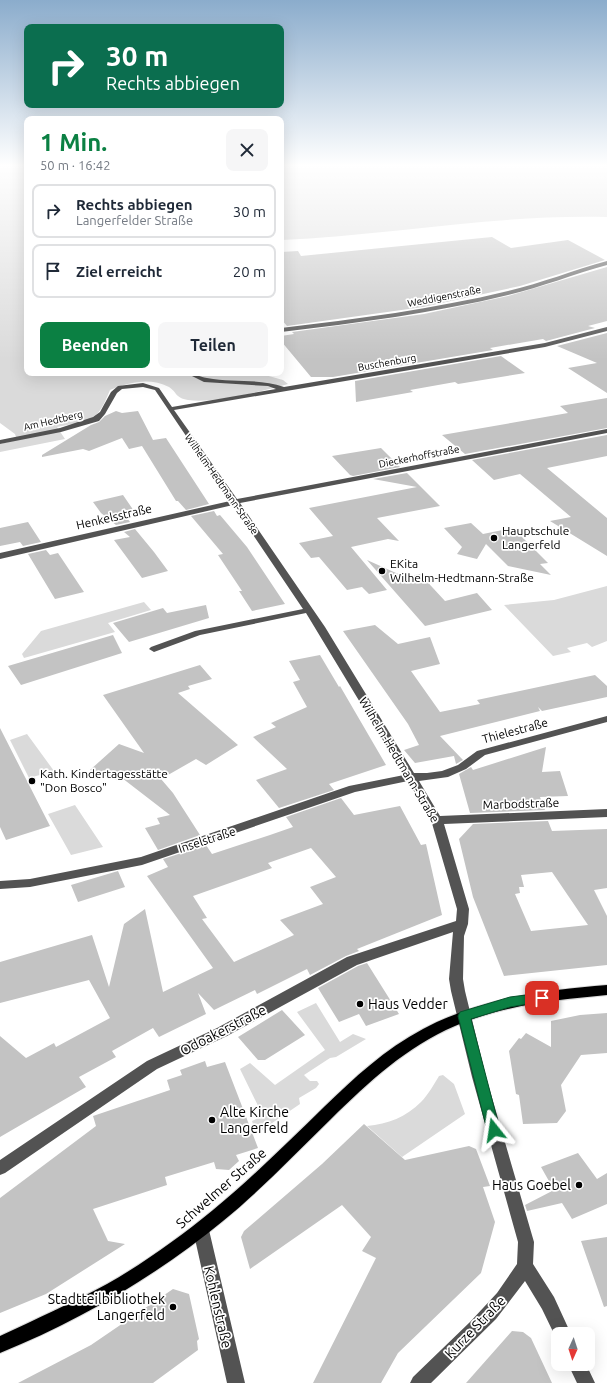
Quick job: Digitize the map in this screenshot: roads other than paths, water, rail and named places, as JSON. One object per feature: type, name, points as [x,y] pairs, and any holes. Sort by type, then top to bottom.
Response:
[{"type":"main road","name":"Schwelmer Straße","points":[[0,1345],[83,1306],[144,1271],[201,1230],[243,1195],[379,1066],[404,1046],[433,1030],[464,1016],[510,1002],[607,990]]},
{"type":"street","name":"Weddigenstraße","points":[[284,330],[349,322],[468,302],[534,286],[607,263]]},
{"type":"street","name":"Buschenburg","points":[[170,410],[563,342],[607,329]]},
{"type":"street","points":[[195,376],[204,380],[269,384],[285,390]]},
{"type":"street","name":"Wilhelm-Hedtmann-Straße","points":[[143,385],[157,389],[309,610],[437,820],[463,909],[462,924],[458,936],[456,979],[458,991],[479,1077],[526,1242],[525,1266]]},
{"type":"street","name":"Am Hedtberg","points":[[0,442],[61,430],[96,419],[103,413],[114,392],[120,387],[143,385]]},
{"type":"street","name":"Dieckerhoffstraße","points":[[234,502],[607,431]]},
{"type":"street","name":"Henkelsstraße","points":[[0,556],[234,502]]},
{"type":"street","points":[[154,649],[198,633],[309,610]]},
{"type":"street","name":"Thielestraße","points":[[410,777],[427,777],[444,774],[462,766],[481,753],[607,719]]},
{"type":"street","name":"Inselstraße","points":[[0,885],[30,883],[142,861],[353,789],[410,777]]},
{"type":"street","name":"Marbodstraße","points":[[437,820],[607,813]]},
{"type":"street","name":"Odoakerstraße","points":[[0,1168],[152,1065],[222,1032],[352,961],[462,924]]},
{"type":"street","name":"Kohlenstraße","points":[[201,1230],[236,1383]]},
{"type":"street","points":[[525,1266],[548,1303],[560,1327]]},
{"type":"street","name":"Kurze Straße","points":[[418,1383],[495,1308],[514,1285],[525,1266]]},
{"type":"street","points":[[580,1371],[586,1383]]},
{"type":"place","name":"Hauptschule Langerfeld","points":[[494,538]]},
{"type":"place","name":"EKita Wilhelm-Hedtmann-Straße","points":[[382,571]]},
{"type":"place","name":"Kath. Kindertagesstätte \"Don Bosco\"","points":[[32,781]]},
{"type":"place","name":"Haus Vedder","points":[[360,1004]]},
{"type":"place","name":"Alte Kirche Langerfeld","points":[[212,1120]]},
{"type":"place","name":"Haus Goebel","points":[[579,1185]]},
{"type":"place","name":"Stadtteilbibliothek Langerfeld","points":[[173,1307]]}]
